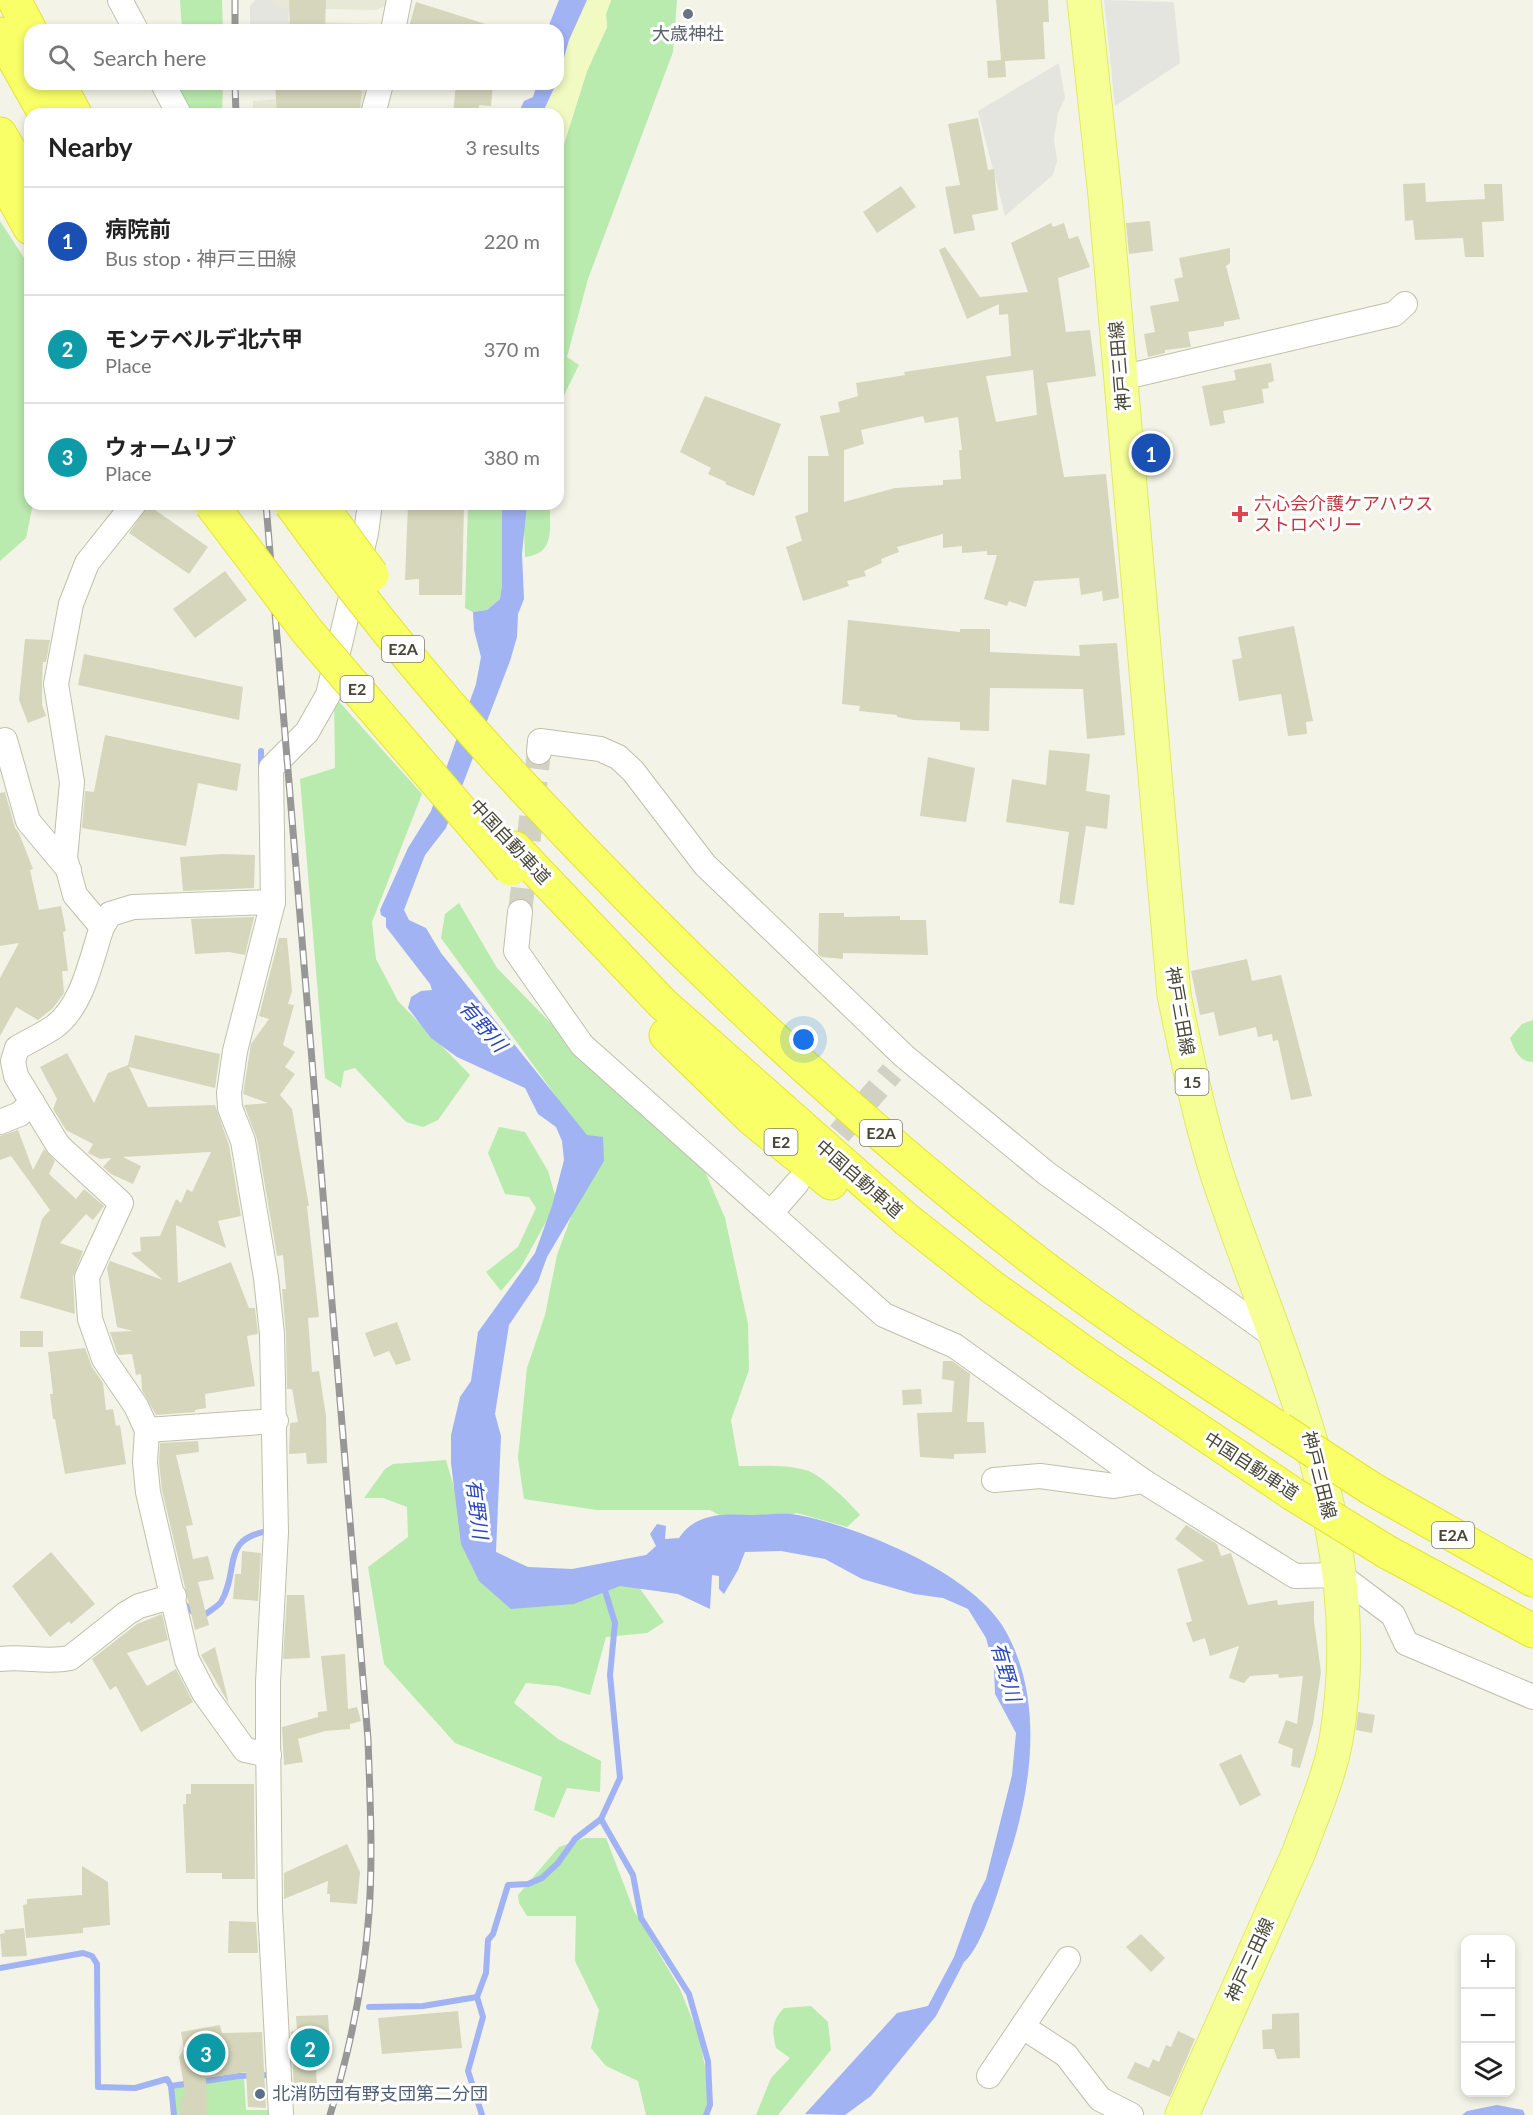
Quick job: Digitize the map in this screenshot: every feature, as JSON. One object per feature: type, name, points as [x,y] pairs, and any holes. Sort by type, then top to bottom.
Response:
[{"type":"highway","points":[[14,0],[27,24]]},
{"type":"highway","points":[[0,34],[24,77]]},
{"type":"highway","points":[[32,90],[42,108]]},
{"type":"highway","points":[[62,90],[72,108]]},
{"type":"highway","points":[[0,134],[24,175]]},
{"type":"highway","points":[[0,174],[24,217]]},
{"type":"highway","name":"E2","points":[[216,510],[307,631],[513,859]]},
{"type":"highway","name":"中国自動車道","points":[[239,510],[305,600],[513,859],[663,1004],[812,1138],[906,1219],[992,1287],[1096,1361],[1293,1494],[1387,1552],[1533,1631]]},
{"type":"highway","name":"E2A","points":[[296,510],[403,650],[467,727],[529,768],[590,859],[735,1005],[941,1186],[1027,1254],[1125,1324],[1281,1429],[1372,1489],[1533,1580]]},
{"type":"highway","points":[[324,510],[372,575],[529,768]]},
{"type":"highway","points":[[1372,1489],[1533,1553]]},
{"type":"main road","name":"神戸三田線","points":[[1084,0],[1121,378],[1174,995],[1207,1140],[1302,1410],[1329,1504],[1340,1575],[1344,1659],[1335,1742],[1299,1852],[1182,2115]]},
{"type":"street","points":[[120,0],[133,24]]},
{"type":"street","points":[[394,24],[399,0]]},
{"type":"street","points":[[166,90],[176,108]]},
{"type":"street","points":[[375,108],[379,90]]},
{"type":"street","points":[[1121,378],[1394,314],[1405,304]]},
{"type":"street","points":[[102,927],[75,895],[65,858],[72,782],[56,684],[69,614],[87,563],[129,510]]},
{"type":"street","points":[[281,2115],[270,1910],[268,1682],[276,1532],[276,1421],[266,1278],[243,1142],[230,1108],[229,1093],[235,1051],[273,902],[271,768],[307,732],[328,695],[366,533],[369,510]]},
{"type":"street","points":[[5,740],[28,821],[69,870]]},
{"type":"street","points":[[529,768],[540,741],[600,748],[618,757],[633,771],[705,865],[898,1064],[1275,1337]]},
{"type":"street","points":[[269,1755],[245,1750],[204,1693],[187,1660],[174,1596],[148,1492],[147,1430],[136,1406],[104,1359],[90,1319],[87,1277],[121,1203],[58,1145],[16,1076],[13,1061],[18,1048],[56,1026],[71,1007],[82,987],[102,927],[110,914],[133,907],[273,902]]},
{"type":"street","points":[[520,912],[516,951],[582,1046],[884,1315],[956,1346],[1143,1481],[1294,1576],[1340,1575],[1393,1615],[1406,1643],[1533,1697]]},
{"type":"street","points":[[0,1122],[20,1113],[32,1102]]},
{"type":"street","points":[[771,1213],[797,1183]]},
{"type":"street","points":[[147,1430],[276,1421]]},
{"type":"street","points":[[994,1480],[1040,1476],[1114,1486],[1143,1481]]},
{"type":"street","points":[[0,1659],[70,1658],[128,1613],[174,1596]]},
{"type":"street","points":[[989,2076],[1068,1959]]},
{"type":"street","points":[[1023,2026],[1066,2055],[1100,2099],[1131,2115]]},
{"type":"shaded area","points":[[180,0],[222,0],[223,24],[182,24]]},
{"type":"shaded area","points":[[255,0],[270,0],[275,7],[289,8],[288,24],[250,24],[250,6]]},
{"type":"shaded area","points":[[267,0],[388,0],[386,6],[376,10],[272,8]]},
{"type":"shaded area","points":[[611,0],[677,0],[673,52],[588,279],[567,357],[579,365],[564,395],[564,144],[587,71],[607,27],[606,14]]},
{"type":"shaded area","points":[[1104,0],[1174,2],[1180,63],[1115,106]]},
{"type":"shaded area","points":[[288,21],[374,24],[288,24]]},
{"type":"shaded area","points":[[1059,63],[1065,98],[1058,113],[1054,139],[1057,161],[1053,175],[1005,216],[978,111]]},
{"type":"shaded area","points":[[176,90],[223,90],[222,108],[186,108]]},
{"type":"shaded area","points":[[288,90],[365,90],[367,98],[364,108],[253,108],[253,101],[287,98]]},
{"type":"shaded area","points":[[0,221],[24,258],[24,510],[32,510],[26,538],[0,561]]},
{"type":"shaded area","points":[[468,510],[502,510],[500,599],[487,610],[473,612],[465,608]]},
{"type":"shaded area","points":[[523,510],[550,510],[550,531],[546,545],[535,555],[525,557]]},
{"type":"shaded area","points":[[334,696],[422,794],[372,922],[376,959],[398,1001],[470,1075],[438,1120],[423,1127],[406,1122],[355,1068],[344,1071],[341,1088],[325,1078],[300,779],[335,768]]},
{"type":"shaded area","points":[[459,903],[497,968],[573,1046],[704,1169],[725,1218],[748,1324],[749,1370],[731,1420],[739,1466],[781,1466],[811,1472],[834,1489],[860,1515],[847,1527],[797,1513],[737,1525],[710,1510],[597,1510],[524,1499],[518,1458],[527,1368],[545,1315],[557,1255],[588,1171],[558,1099],[441,938],[445,914]]},
{"type":"shaded area","points":[[1533,1020],[1533,1062],[1521,1057],[1510,1038],[1522,1024]]},
{"type":"shaded area","points":[[499,1127],[525,1132],[548,1171],[557,1202],[521,1267],[501,1291],[486,1272],[518,1247],[536,1208],[529,1197],[505,1194],[488,1153]]},
{"type":"shaded area","points":[[446,1460],[480,1576],[630,1575],[664,1622],[647,1633],[606,1637],[590,1695],[558,1686],[526,1683],[514,1703],[558,1739],[601,1761],[600,1792],[567,1788],[554,1818],[534,1810],[542,1777],[455,1743],[384,1664],[368,1567],[408,1537],[407,1507],[383,1498],[364,1498],[385,1469],[393,1464]]},
{"type":"shaded area","points":[[585,1838],[606,1838],[634,1911],[680,1989],[699,2036],[710,2093],[706,2115],[646,2115],[638,2081],[606,2066],[591,2048],[599,2010],[575,1961],[576,1916],[527,1916],[519,1903],[518,1895],[559,1847]]},
{"type":"shaded area","points":[[811,2006],[828,2022],[831,2050],[778,2115],[756,2115],[771,2078],[790,2058],[776,2048],[773,2031],[777,2018],[784,2008]]},
{"type":"shaded area","points":[[244,2078],[246,2110],[271,2110],[271,2115],[175,2115],[173,2088]]},
{"type":"sand","points":[[587,0],[611,0],[606,14],[607,27],[587,71],[564,144],[564,108],[545,108],[555,90],[564,90],[564,60],[569,40]]},
{"type":"water","points":[[559,0],[587,0],[569,40],[564,58],[564,24],[549,24]]},
{"type":"water","points":[[535,90],[553,90],[545,108],[521,108],[524,101],[533,97]]},
{"type":"water","name":"有野川","points":[[502,510],[526,510],[522,554],[524,599],[518,614],[517,637],[510,661],[446,828],[425,855],[404,910],[409,920],[426,928],[441,953],[587,1135],[603,1137],[604,1161],[547,1257],[538,1282],[509,1325],[495,1414],[501,1436],[496,1552],[528,1567],[572,1569],[646,1555],[656,1546],[650,1534],[657,1524],[666,1526],[665,1539],[679,1538],[694,1523],[712,1516],[787,1514],[823,1521],[910,1554],[964,1587],[986,1605],[1002,1625],[1015,1651],[1024,1679],[1029,1708],[1029,1768],[1018,1826],[985,1928],[964,1962],[936,2016],[871,2096],[845,2115],[805,2114],[897,2013],[928,2006],[954,1957],[973,1904],[986,1879],[1012,1775],[1016,1733],[995,1694],[994,1667],[986,1638],[968,1609],[943,1598],[914,1594],[862,1579],[825,1559],[781,1551],[745,1552],[724,1594],[719,1589],[719,1576],[712,1575],[710,1609],[678,1594],[620,1586],[574,1604],[511,1609],[479,1581],[461,1544],[451,1463],[451,1435],[460,1397],[471,1381],[478,1332],[535,1253],[552,1206],[564,1160],[562,1141],[556,1127],[538,1114],[525,1088],[457,1057],[431,1038],[408,1008],[411,997],[421,991],[432,990],[430,984],[386,927],[386,918],[381,915],[380,910],[408,848],[431,811],[476,684],[481,657],[474,630],[473,612],[487,610],[500,599]]},
{"type":"water","points":[[1497,2105],[1523,2110],[1525,2115],[1462,2115],[1467,2111]]},
{"type":"building","points":[[289,0],[326,0],[325,24],[290,24]]},
{"type":"building","points":[[996,0],[1048,0],[1049,22],[1043,22],[1045,59],[1005,61],[1006,77],[988,78],[987,61],[1001,60]]},
{"type":"building","points":[[416,2],[486,24],[410,24]]},
{"type":"building","points":[[275,90],[362,91],[360,108],[277,108]]},
{"type":"building","points":[[455,90],[492,90],[491,106],[454,108]]},
{"type":"building","points":[[978,118],[988,170],[994,169],[998,210],[972,215],[975,230],[954,234],[945,187],[960,185],[948,124]]},
{"type":"building","points":[[1425,183],[1426,202],[1485,199],[1484,184],[1502,184],[1504,221],[1482,222],[1484,257],[1465,257],[1463,238],[1415,240],[1413,220],[1405,221],[1403,184]]},
{"type":"building","points":[[901,186],[916,207],[877,233],[863,212]]},
{"type":"building","points":[[1150,221],[1153,251],[1129,254],[1126,223]]},
{"type":"building","points":[[1051,223],[1053,227],[1064,223],[1069,239],[1078,236],[1090,267],[1058,278],[1066,332],[1090,330],[1096,376],[1047,383],[1064,477],[1106,474],[1119,598],[1103,601],[1102,591],[1081,595],[1079,578],[1034,581],[1026,607],[1009,601],[1007,606],[984,599],[997,555],[987,555],[987,551],[962,553],[962,546],[943,548],[943,534],[897,547],[899,552],[881,559],[882,563],[864,571],[866,576],[847,581],[849,586],[803,601],[786,547],[802,541],[795,516],[808,512],[808,456],[829,456],[820,416],[840,412],[838,402],[858,396],[856,383],[905,375],[904,372],[1011,356],[1008,314],[999,315],[999,304],[967,319],[939,250],[945,247],[980,297],[1028,292],[1011,243]],"holes":[[[1033,370],[1037,415],[996,422],[986,376]],[[923,416],[925,423],[958,417],[962,450],[959,450],[961,479],[943,480],[943,485],[895,488],[844,502],[844,450],[864,444],[861,430]]]},
{"type":"building","points":[[1230,248],[1230,263],[1226,266],[1240,319],[1224,322],[1224,326],[1188,332],[1191,347],[1165,350],[1165,353],[1148,357],[1144,334],[1155,332],[1150,306],[1179,301],[1174,279],[1183,277],[1179,258]]},
{"type":"building","points":[[1271,363],[1274,381],[1268,383],[1269,388],[1262,389],[1264,403],[1223,411],[1225,423],[1210,426],[1202,386],[1236,380],[1234,370]]},
{"type":"building","points":[[705,396],[781,424],[754,496],[708,474],[711,468],[680,452]]},
{"type":"building","points":[[145,510],[155,510],[208,547],[189,574],[129,533]]},
{"type":"building","points":[[408,510],[464,510],[462,595],[419,595],[419,579],[405,580]]},
{"type":"building","points":[[225,571],[247,600],[195,638],[173,609]]},
{"type":"building","points":[[848,620],[960,632],[960,629],[990,629],[990,652],[1080,656],[1079,645],[1117,643],[1125,735],[1087,739],[1083,689],[990,688],[989,731],[960,730],[960,722],[914,720],[897,717],[897,715],[859,711],[860,706],[842,704]]},
{"type":"building","points":[[1294,626],[1313,721],[1306,722],[1307,734],[1288,736],[1281,694],[1239,701],[1232,660],[1242,658],[1238,637]]},
{"type":"building","points":[[25,639],[50,640],[46,662],[43,662],[42,705],[46,716],[28,723],[19,700]]},
{"type":"building","points":[[84,654],[243,687],[239,720],[78,685]]},
{"type":"building","points":[[105,735],[241,764],[237,791],[198,783],[186,846],[82,828],[85,791],[94,792]]},
{"type":"building","points":[[1049,750],[1090,754],[1086,791],[1110,795],[1107,829],[1086,826],[1074,905],[1059,903],[1069,832],[1006,822],[1012,779],[1046,785]]},
{"type":"building","points":[[928,757],[975,768],[966,822],[920,816]]},
{"type":"building","points":[[5,792],[15,828],[33,869],[30,870],[39,910],[61,906],[66,931],[63,932],[68,971],[62,971],[64,993],[53,1008],[38,1020],[16,1007],[0,1036],[0,978],[19,943],[0,946],[0,793]]},
{"type":"building","points":[[222,854],[255,855],[254,888],[183,891],[180,857]]},
{"type":"building","points":[[819,913],[844,913],[844,917],[900,916],[900,920],[926,920],[928,955],[843,953],[843,959],[822,957],[818,954]]},
{"type":"building","points":[[254,917],[245,955],[229,952],[195,954],[191,919]]},
{"type":"building","points":[[279,938],[287,938],[292,991],[288,1004],[294,1005],[283,1045],[295,1052],[285,1067],[295,1074],[280,1095],[292,1109],[309,1206],[307,1206],[319,1317],[308,1318],[312,1372],[319,1371],[326,1416],[327,1463],[307,1464],[306,1453],[289,1454],[290,1423],[298,1422],[292,1389],[287,1389],[282,1289],[286,1289],[283,1255],[277,1256],[257,1139],[244,1105],[268,1103],[243,1094],[251,1044],[269,1019],[259,1016]]},
{"type":"building","points":[[1247,959],[1252,981],[1281,975],[1312,1096],[1291,1100],[1278,1040],[1273,1041],[1272,1034],[1258,1037],[1256,1027],[1219,1036],[1214,1012],[1200,1015],[1191,971]]},
{"type":"building","points":[[135,1035],[220,1054],[215,1088],[129,1067],[148,1107],[215,1105],[229,1145],[241,1216],[218,1221],[226,1248],[176,1225],[178,1283],[231,1262],[249,1308],[255,1308],[258,1334],[247,1336],[255,1386],[205,1394],[206,1408],[195,1410],[195,1412],[156,1415],[142,1390],[141,1374],[136,1375],[132,1354],[119,1355],[117,1353],[110,1332],[133,1331],[117,1327],[107,1268],[110,1261],[163,1280],[131,1253],[141,1251],[140,1237],[160,1236],[176,1199],[181,1203],[187,1189],[192,1192],[211,1152],[123,1157],[141,1166],[133,1184],[111,1174],[103,1167],[111,1158],[100,1159],[88,1153],[93,1144],[66,1130],[53,1109],[57,1099],[40,1067],[67,1053],[94,1103],[108,1073],[128,1065]]},
{"type":"building","points":[[18,1130],[33,1170],[44,1149],[55,1161],[49,1174],[76,1199],[84,1189],[104,1206],[93,1220],[86,1214],[60,1243],[83,1251],[73,1277],[75,1314],[20,1298],[42,1219],[50,1210],[11,1156],[0,1160],[0,1136]]},
{"type":"building","points":[[397,1322],[411,1360],[396,1365],[389,1351],[374,1357],[365,1333]]},
{"type":"building","points":[[20,1331],[43,1331],[43,1347],[20,1347]]},
{"type":"building","points":[[85,1348],[92,1367],[103,1383],[106,1410],[113,1409],[116,1426],[120,1425],[126,1464],[65,1474],[55,1419],[53,1419],[50,1394],[53,1394],[48,1352]]},
{"type":"building","points":[[943,1361],[952,1361],[970,1374],[967,1422],[984,1422],[986,1453],[954,1454],[954,1459],[920,1457],[917,1413],[952,1412],[954,1381],[942,1379]]},
{"type":"building","points":[[921,1389],[922,1404],[903,1405],[902,1390]]},
{"type":"building","points":[[198,1441],[199,1452],[176,1455],[193,1525],[186,1526],[193,1559],[208,1556],[214,1579],[198,1582],[209,1625],[195,1630],[162,1490],[159,1462],[160,1443]]},
{"type":"building","points":[[1186,1525],[1217,1544],[1221,1556],[1231,1553],[1248,1605],[1277,1600],[1278,1605],[1314,1601],[1314,1621],[1321,1672],[1313,1724],[1300,1768],[1291,1766],[1293,1749],[1278,1743],[1286,1720],[1297,1724],[1303,1676],[1279,1678],[1278,1674],[1250,1676],[1244,1683],[1229,1678],[1239,1646],[1210,1656],[1205,1638],[1193,1642],[1186,1623],[1192,1621],[1177,1569],[1204,1561],[1175,1539]]},
{"type":"building","points":[[242,1551],[261,1553],[258,1601],[233,1599],[235,1574],[241,1574]]},
{"type":"building","points":[[51,1552],[95,1604],[71,1624],[69,1621],[50,1637],[12,1586]]},
{"type":"building","points":[[287,1595],[304,1595],[310,1658],[283,1659]]},
{"type":"building","points":[[162,1614],[168,1640],[127,1653],[147,1686],[176,1669],[193,1702],[141,1732],[116,1686],[110,1690],[92,1659],[137,1624]]},
{"type":"building","points":[[215,1647],[229,1704],[201,1655]]},
{"type":"building","points":[[345,1654],[348,1709],[357,1707],[361,1721],[350,1724],[350,1729],[325,1731],[298,1739],[303,1762],[284,1765],[282,1727],[318,1717],[318,1712],[327,1711],[321,1656]]},
{"type":"building","points":[[1358,1712],[1375,1715],[1372,1733],[1356,1730]]},
{"type":"building","points":[[1241,1754],[1261,1795],[1240,1806],[1219,1764]]},
{"type":"building","points":[[191,1784],[254,1784],[255,1879],[222,1879],[222,1873],[186,1873],[183,1804],[186,1804],[186,1794],[191,1794]]},
{"type":"building","points":[[347,1844],[360,1872],[357,1904],[330,1902],[330,1894],[327,1894],[328,1881],[284,1899],[284,1873]]},
{"type":"building","points":[[82,1866],[108,1882],[110,1925],[83,1928],[83,1933],[26,1938],[23,1905],[27,1904],[27,1899],[82,1895]]},
{"type":"building","points":[[229,1921],[256,1922],[258,1953],[228,1953]]},
{"type":"building","points":[[24,1928],[27,1956],[2,1957],[0,1934],[5,1933],[4,1930]]},
{"type":"building","points":[[1141,1934],[1165,1958],[1151,1972],[1126,1947]]},
{"type":"building","points":[[458,2011],[462,2048],[382,2054],[378,2018]]},
{"type":"building","points":[[1299,2013],[1300,2058],[1277,2059],[1274,2049],[1263,2049],[1262,2030],[1272,2029],[1272,2014]]},
{"type":"building","points":[[328,2015],[330,2044],[326,2044],[327,2052],[315,2052],[317,2088],[294,2089],[291,2032],[297,2030],[296,2016]]},
{"type":"building","points":[[220,2025],[222,2033],[262,2032],[266,2108],[248,2107],[246,2072],[206,2078],[207,2115],[180,2115],[181,2097],[186,2097],[179,2057],[184,2049],[181,2032]]},
{"type":"building","points":[[1178,2031],[1195,2039],[1170,2097],[1127,2078],[1135,2062],[1149,2068],[1153,2059],[1159,2062],[1166,2045],[1171,2047]]},
{"type":"waterway","points":[[261,751],[261,770]]},
{"type":"waterway","points":[[182,1602],[193,1612],[206,1614],[218,1605],[227,1590],[237,1548],[243,1541],[254,1535],[269,1531]]},
{"type":"waterway","points":[[369,2007],[423,2006],[477,1997],[486,1973],[488,1940],[493,1934],[508,1885],[528,1884],[542,1878],[558,1863],[575,1839],[601,1819],[620,1778],[610,1675],[615,1623],[603,1584]]},
{"type":"waterway","points":[[601,1819],[633,1875],[641,1918],[689,1994],[708,2061],[710,2105],[706,2115]]},
{"type":"waterway","points":[[0,1968],[83,1953],[92,1956],[97,1964],[98,2087],[135,2088],[167,2079],[171,2086],[174,2115]]},
{"type":"waterway","points":[[477,1997],[483,2017],[468,2071],[482,2115]]},
{"type":"waterway","points":[[171,2086],[239,2076],[273,2075]]},
{"type":"tunnel","points":[[520,912],[539,752]]},
{"type":"tunnel","points":[[816,1161],[892,1072]]},
{"type":"railway","points":[[235,0],[235,24]]},
{"type":"railway","points":[[235,90],[236,108]]},
{"type":"railway","points":[[266,510],[368,1739],[371,1848],[367,1939],[355,2015],[330,2115]]},
{"type":"place","name":"大歳神社","points":[[688,14]]},
{"type":"place","name":"病院前","points":[[1151,453]]},
{"type":"place","name":"六心会介護ケアハウス ストロベリー","points":[[1240,514]]},
{"type":"place","name":"モンテベルデ北六甲","points":[[310,2048]]},
{"type":"place","name":"ウォームリブ","points":[[206,2053]]},
{"type":"place","name":"北消防団有野支団第二分団","points":[[260,2094]]}]
